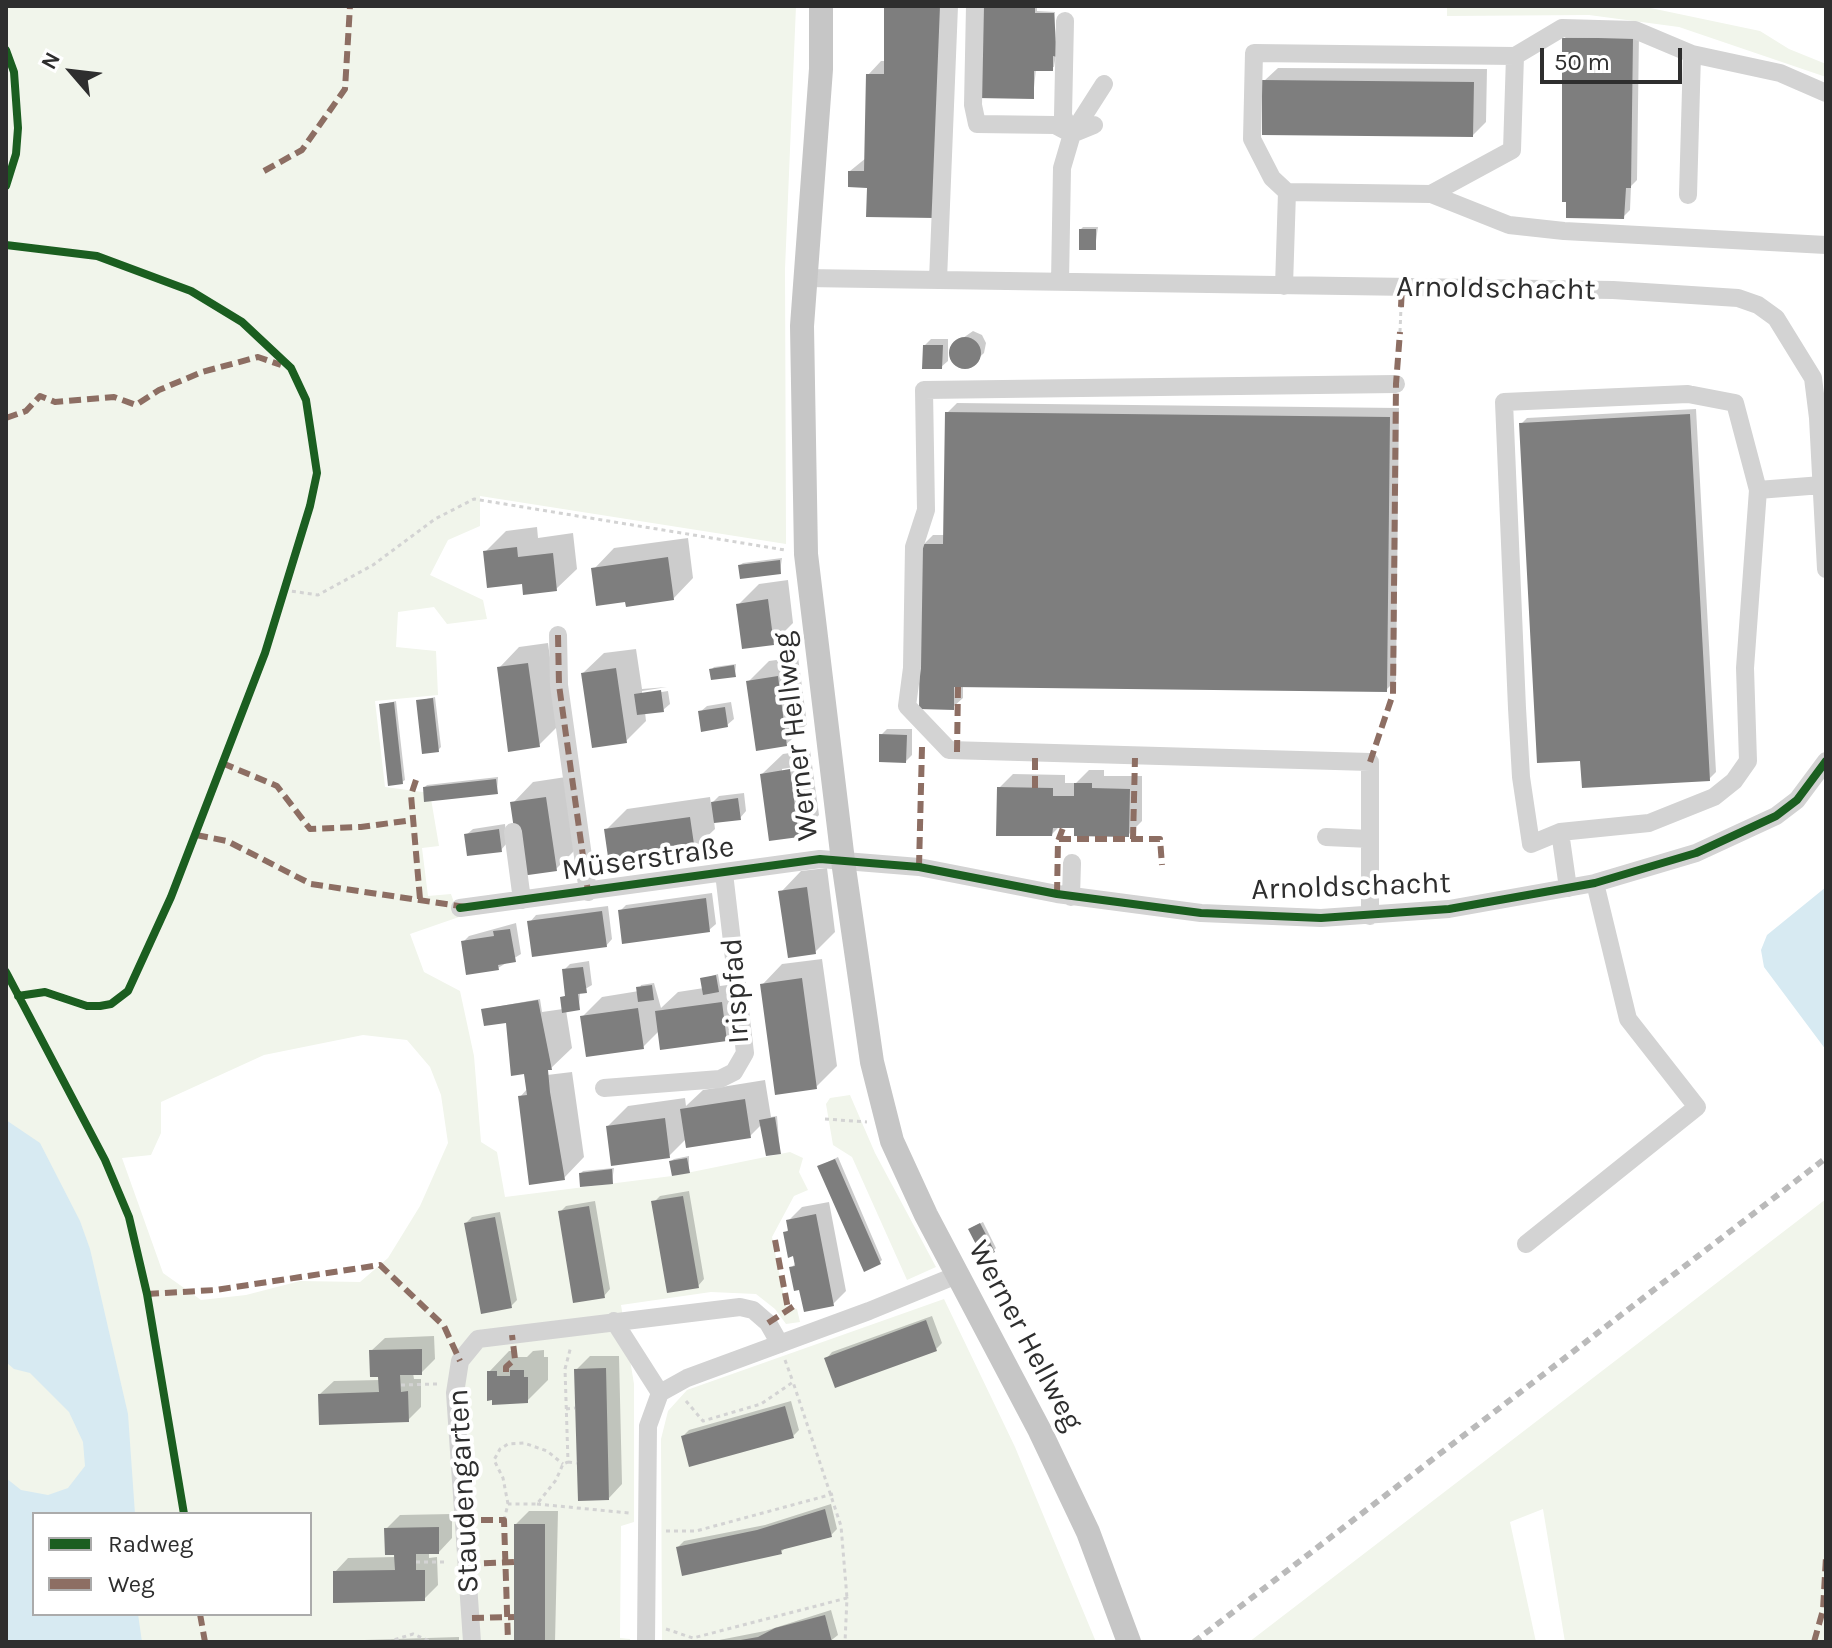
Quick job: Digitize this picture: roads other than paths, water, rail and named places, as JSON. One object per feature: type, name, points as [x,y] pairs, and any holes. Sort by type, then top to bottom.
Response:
[{"type":"main road","name":"Werner Hellweg","points":[[821,6],[821,69],[805,278],[802,370],[806,554],[843,861],[872,1062],[887,1123],[926,1215],[1040,1431],[1082,1520],[1129,1642]]},
{"type":"street","points":[[938,280],[949,6]]},
{"type":"street","points":[[975,6],[973,105],[977,124],[1055,125],[1072,134]]},
{"type":"street","points":[[1065,21],[1063,116],[1072,134]]},
{"type":"street","points":[[1826,93],[1780,73],[1692,54],[1635,30],[1562,28],[1515,56],[1254,53],[1252,139],[1272,178],[1287,192],[1431,194],[1509,225],[1564,231],[1826,245]]},
{"type":"street","points":[[1688,195],[1692,54]]},
{"type":"street","points":[[1431,194],[1512,150],[1515,56]]},
{"type":"street","points":[[1060,282],[1062,168],[1072,134],[1104,84]]},
{"type":"street","points":[[1072,134],[1094,125]]},
{"type":"street","points":[[1284,286],[1287,192]]},
{"type":"street","name":"Arnoldschacht","points":[[805,278],[1613,290],[1738,298],[1758,305],[1776,318],[1819,377],[1826,569]]},
{"type":"street","points":[[1370,916],[1370,762],[949,750],[907,706],[912,668],[914,547],[926,510],[924,390],[1396,384]]},
{"type":"street","points":[[1688,394],[1735,403],[1758,490],[1745,668],[1748,761],[1734,781],[1714,797],[1649,823],[1560,832],[1531,844],[1521,777],[1504,402],[1688,394]]},
{"type":"street","points":[[1758,490],[1822,485]]},
{"type":"street","name":"Müserstraße","points":[[558,635],[559,685],[588,892]]},
{"type":"street","name":"Arnoldschacht","points":[[843,861],[919,867],[1071,897],[1228,915],[1370,916],[1449,909],[1595,883],[1696,853],[1754,828],[1797,800],[1826,761]]},
{"type":"street","points":[[513,832],[522,900]]},
{"type":"street","points":[[1560,832],[1568,888]]},
{"type":"street","points":[[1326,837],[1370,839]]},
{"type":"street","name":"Müserstraße","points":[[460,908],[820,859],[843,861]]},
{"type":"street","points":[[1071,897],[1072,863]]},
{"type":"street","name":"Irispfad","points":[[604,1088],[720,1079],[734,1072],[745,1053],[724,873]]},
{"type":"street","points":[[1526,1244],[1697,1107],[1628,1019],[1595,883]]},
{"type":"street","points":[[646,1642],[648,1426],[667,1389],[957,1275]]},
{"type":"street","name":"Staudengarten","points":[[472,1642],[456,1383],[460,1361],[478,1339],[740,1307],[753,1310],[768,1323],[780,1344]]},
{"type":"street","points":[[614,1321],[667,1389]]},
{"type":"railway","points":[[1194,1642],[1826,1158]]}]
